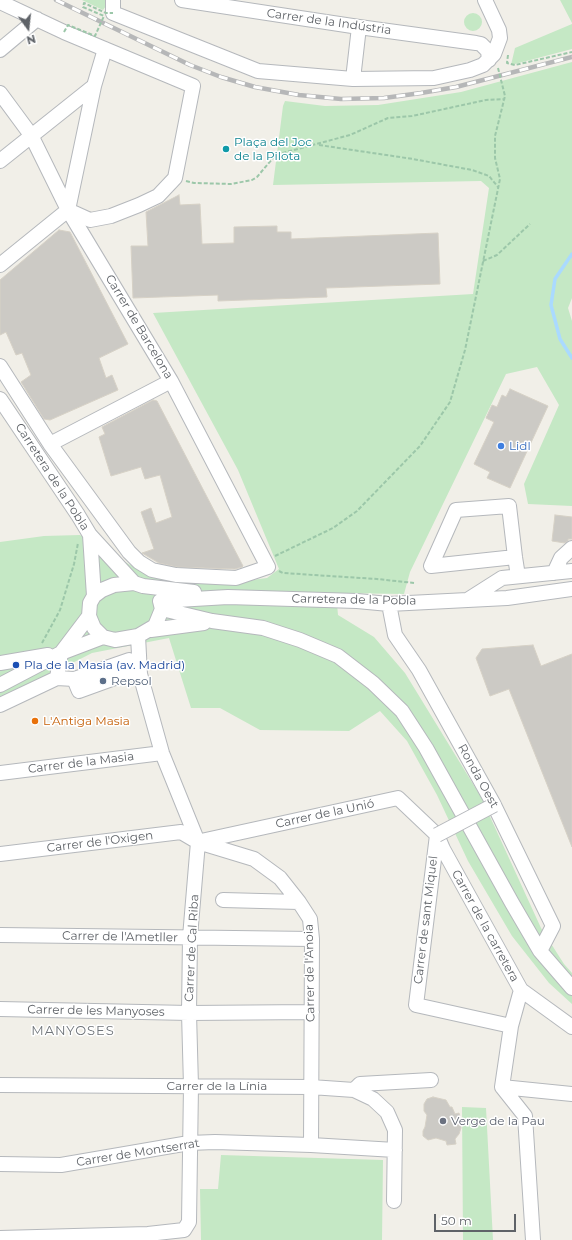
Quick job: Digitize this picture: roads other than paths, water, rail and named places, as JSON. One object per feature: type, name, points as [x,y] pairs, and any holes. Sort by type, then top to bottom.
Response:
[{"type":"street","name":"Carrer de la Indústria","points":[[182,0],[476,43]]},
{"type":"street","points":[[485,0],[499,30],[499,44],[494,54],[493,64]]},
{"type":"street","points":[[0,2],[64,32],[193,86],[175,178],[158,196],[111,216],[90,220],[68,210]]},
{"type":"street","points":[[113,6],[258,71],[353,79],[434,78],[493,64]]},
{"type":"street","points":[[476,43],[484,38],[490,30],[492,16]]},
{"type":"street","points":[[0,50],[37,19]]},
{"type":"street","points":[[353,79],[359,27]]},
{"type":"street","points":[[476,43],[481,44],[488,51],[493,64]]},
{"type":"street","points":[[0,265],[68,210],[94,86],[104,49]]},
{"type":"street","points":[[0,161],[94,86]]},
{"type":"street","name":"Carrer de Barcelona","points":[[0,93],[31,135],[68,210],[171,381],[266,563],[236,578],[176,575],[152,570],[139,562],[129,552],[95,506]]},
{"type":"street","points":[[0,366],[50,444],[95,506],[78,515]]},
{"type":"street","points":[[50,444],[171,381]]},
{"type":"street","name":"Carretera de la Pobla","points":[[0,399],[78,515],[84,536],[94,596]]},
{"type":"street","points":[[515,557],[431,566],[456,510],[509,506],[518,576]]},
{"type":"street","name":"Carretera de la Pobla","points":[[84,536],[139,584]]},
{"type":"street","points":[[554,573],[561,558],[572,548]]},
{"type":"street","points":[[468,600],[502,578],[572,571]]},
{"type":"street","points":[[139,584],[154,593],[161,605],[158,621],[144,633]]},
{"type":"street","points":[[109,639],[94,628],[89,616],[90,603],[94,596],[102,590],[114,585],[139,584],[228,597]]},
{"type":"street","name":"Carretera de la Pobla","points":[[161,605],[228,597],[357,601],[389,604],[507,598],[572,589]]},
{"type":"street","name":"Ronda Oest","points":[[389,604],[395,635],[419,670],[494,805],[553,926],[540,951]]},
{"type":"street","points":[[161,605],[212,621],[263,628],[300,640],[338,656],[373,683],[402,712],[426,748],[512,904],[540,951],[572,988]]},
{"type":"street","points":[[0,686],[61,653],[89,616]]},
{"type":"street","points":[[0,663],[61,653],[109,639],[212,621]]},
{"type":"street","name":"Carrer de Cal Riba","points":[[135,668],[144,633]]},
{"type":"street","name":"Carrer de Cal Riba","points":[[0,1238],[148,1234],[184,1230],[189,1222],[191,1086],[189,1013],[190,938],[198,842],[162,753],[135,668],[109,639]]},
{"type":"street","points":[[57,678],[61,653]]},
{"type":"street","points":[[0,705],[57,678],[74,679],[135,668]]},
{"type":"street","points":[[0,686],[27,684],[37,688]]},
{"type":"street","name":"Carrer de la Masia","points":[[0,773],[162,753]]},
{"type":"street","name":"Carrer de la Unió","points":[[198,842],[398,798],[437,835],[443,849]]},
{"type":"street","points":[[437,835],[494,805]]},
{"type":"street","name":"Carrer de l'Oxigen","points":[[0,854],[181,832],[198,842]]},
{"type":"street","name":"Carrer de sant Miquel","points":[[437,835],[416,1005],[511,1026]]},
{"type":"street","name":"Carrer de l'Anoia","points":[[198,842],[254,859],[280,878],[310,919],[312,939],[311,1145]]},
{"type":"street","name":"Carrer de la carretera","points":[[443,849],[521,990],[572,1027]]},
{"type":"street","points":[[223,900],[299,902]]},
{"type":"street","name":"Carrer de l'Ametller","points":[[0,935],[312,939]]},
{"type":"street","points":[[521,990],[511,1026],[502,1087],[525,1116],[533,1240]]},
{"type":"street","name":"Carrer de les Manyoses","points":[[0,1009],[189,1013],[312,1012]]},
{"type":"street","points":[[354,1090],[360,1084],[431,1080]]},
{"type":"street","name":"Carrer de la Línia","points":[[0,1085],[311,1087],[354,1090],[373,1099],[387,1112],[394,1130],[394,1201]]},
{"type":"street","points":[[502,1087],[572,1094]]},
{"type":"street","name":"Carrer de Montserrat","points":[[0,1164],[62,1166],[189,1143],[215,1142],[311,1145],[395,1150]]},
{"type":"waterway","points":[[572,254],[555,279],[551,305],[560,339],[572,358]]},
{"type":"railway","points":[[56,0],[190,65],[221,77],[255,87],[299,95],[341,99],[384,98],[421,93],[456,87],[572,57]]},
{"type":"place","name":"Plaça del Joc de la Pilota","points":[[226,149]]},
{"type":"place","name":"Lidl","points":[[501,446]]},
{"type":"place","name":"Pla de la Masia (av. Madrid)","points":[[16,665]]},
{"type":"place","name":"Repsol","points":[[103,681]]},
{"type":"place","name":"L'Antiga Masia","points":[[35,721]]},
{"type":"place","name":"Verge de la Pau","points":[[443,1121]]},
{"type":"district","name":"MANYOSES","points":[[73,1031]]}]
